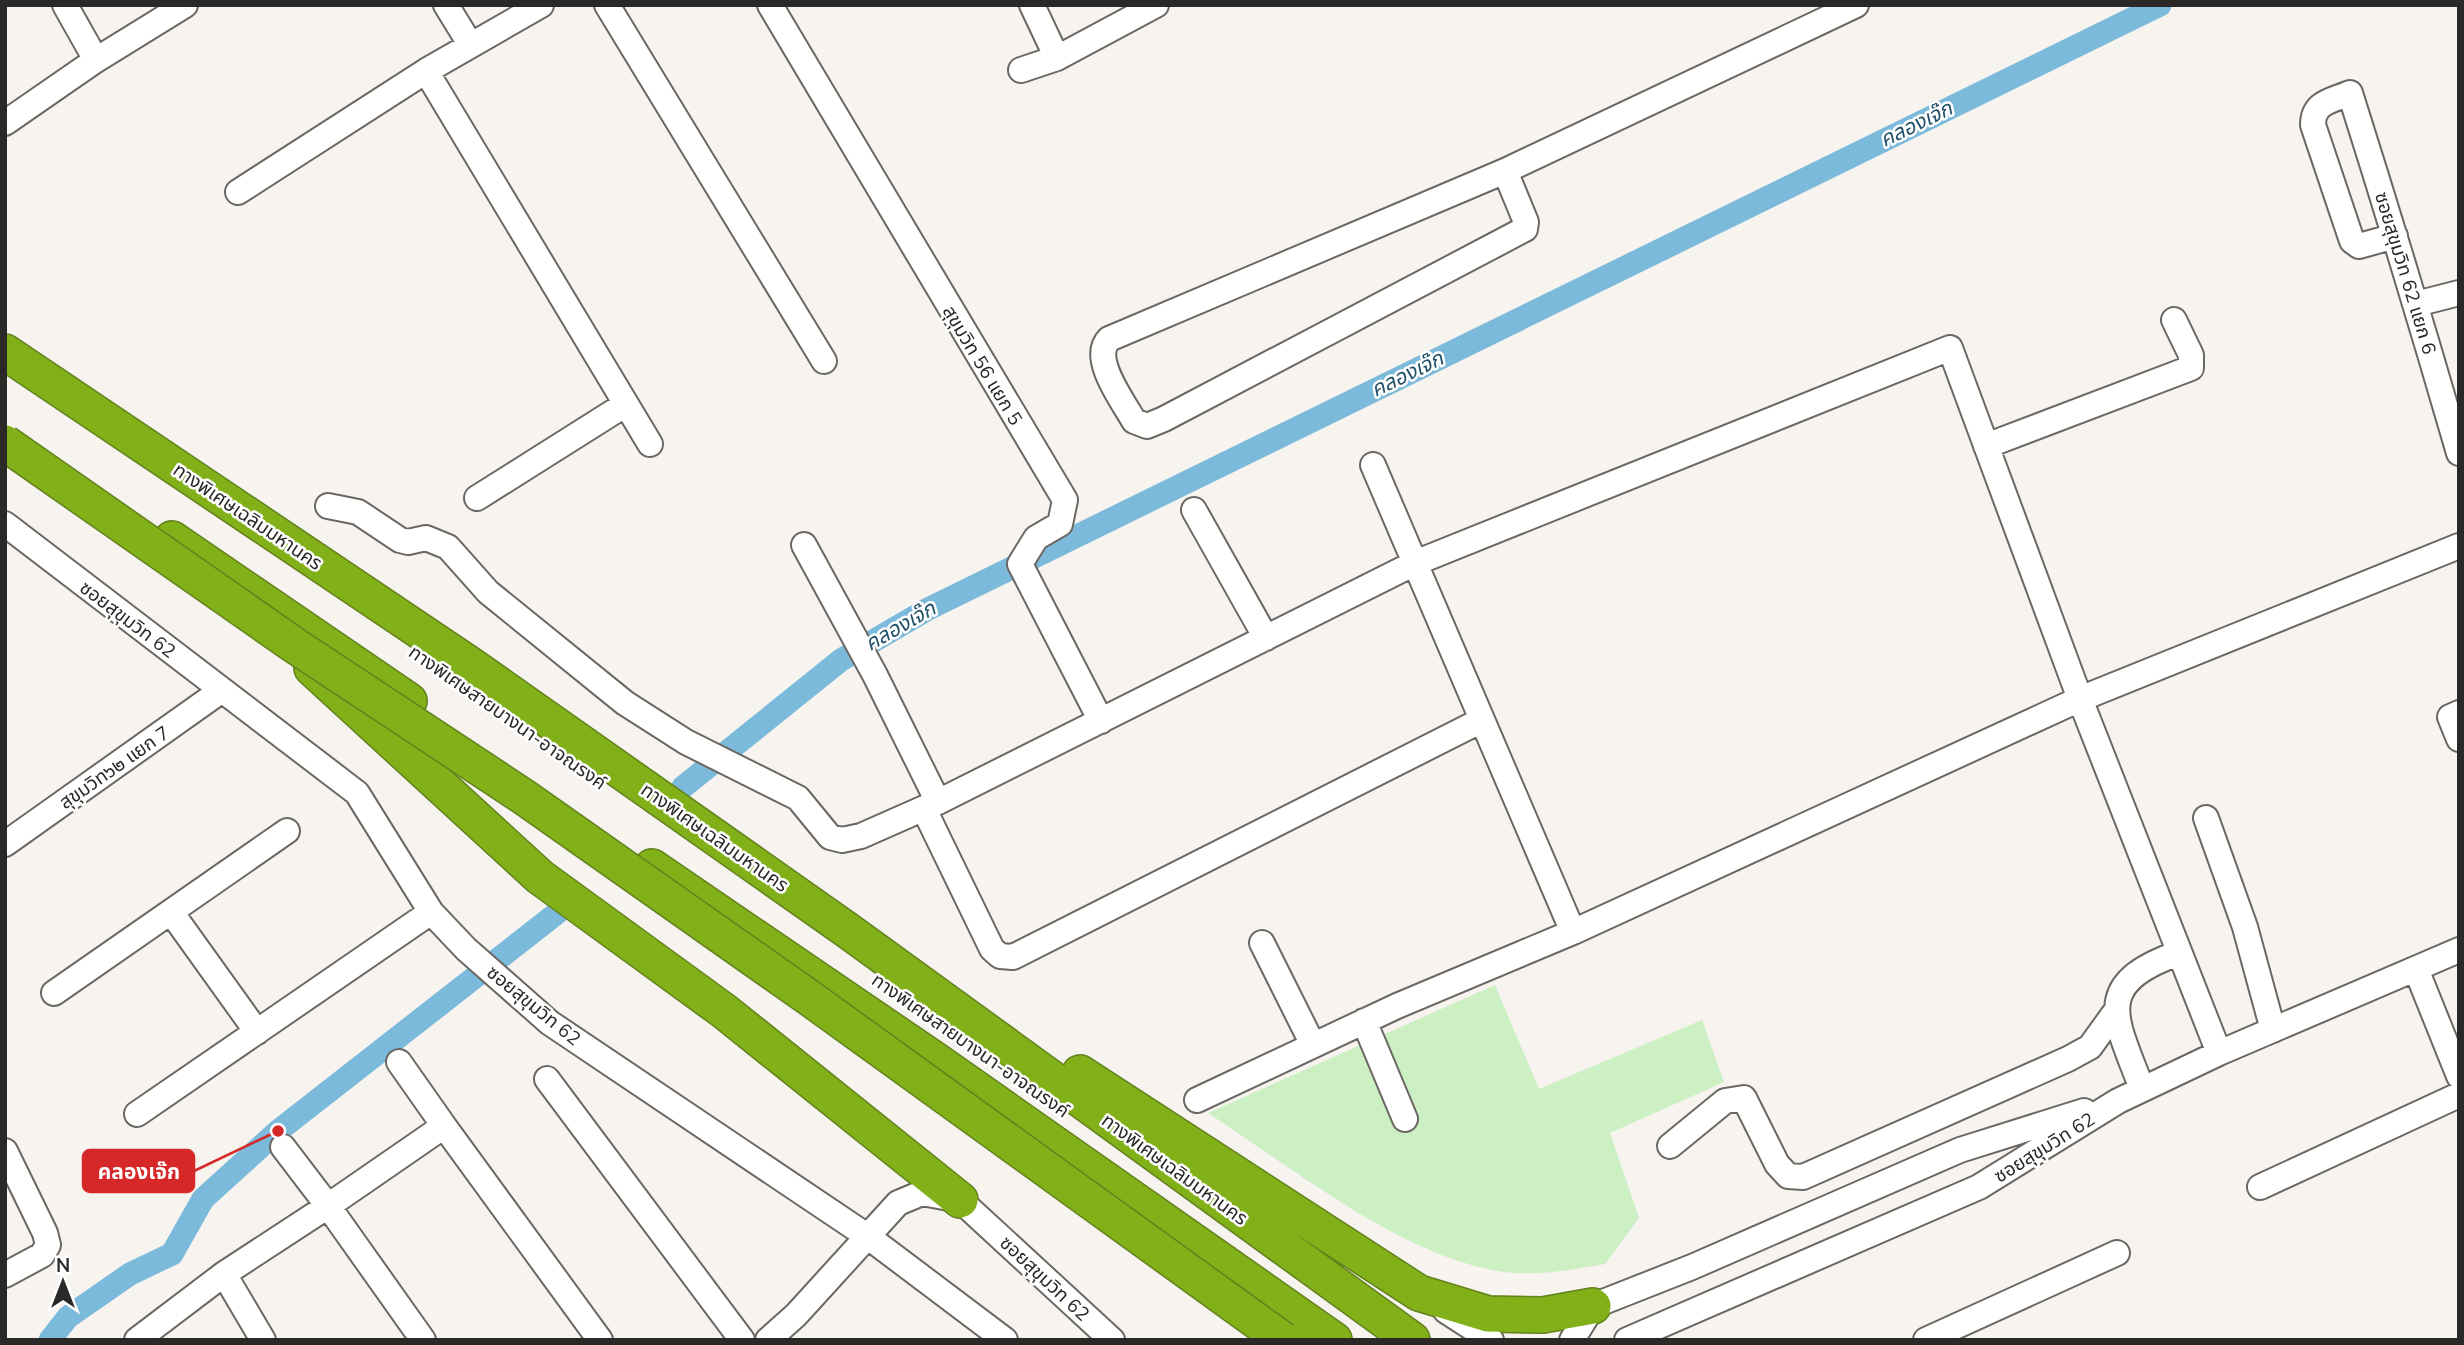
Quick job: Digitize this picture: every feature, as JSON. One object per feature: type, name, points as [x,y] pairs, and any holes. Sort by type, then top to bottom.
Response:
[{"type":"highway","name":"ทางพิเศษเฉลิมมหานคร","points":[[5,352],[469,664],[847,930],[1412,1340]]},
{"type":"highway","name":"ทางพิเศษสายบางนา-อาจณรงค์","points":[[13,368],[1385,1340]]},
{"type":"highway","points":[[5,426],[935,1060],[1334,1340]]},
{"type":"highway","points":[[5,443],[293,645],[535,804],[811,999],[1283,1340]]},
{"type":"highway","points":[[176,542],[540,877],[724,1011],[960,1199]]},
{"type":"highway","points":[[847,930],[965,998],[1419,1293],[1488,1314],[1542,1315],[1593,1306]]},
{"type":"street","points":[[65,5],[96,60]]},
{"type":"street","points":[[5,123],[96,60],[184,5]]},
{"type":"street","points":[[446,5],[470,44]]},
{"type":"street","points":[[238,192],[426,71],[541,5]]},
{"type":"street","points":[[607,5],[824,361]]},
{"type":"street","name":"สุขุมวิท 56 แยก 5","points":[[770,5],[1065,500],[1060,524],[1036,538],[1020,564],[1101,721]]},
{"type":"street","points":[[1032,5],[1057,58]]},
{"type":"street","points":[[1021,71],[1057,58],[1156,5]]},
{"type":"street","points":[[1505,171],[1526,222],[1525,229],[1164,419],[1147,426],[1134,421],[1100,358],[1102,345],[1109,339],[1505,171],[1825,12],[1856,5]]},
{"type":"street","points":[[426,71],[650,444]]},
{"type":"street","name":"ซอยสุขุมวิท 62 แยก 6","points":[[2395,236],[2359,246],[2353,241],[2313,125],[2313,113],[2317,106],[2350,93],[2395,236],[2416,304],[2459,453]]},
{"type":"street","points":[[2416,304],[2459,293]]},
{"type":"street","points":[[1986,446],[2191,368],[2191,355],[2174,320]]},
{"type":"street","points":[[328,506],[358,512],[400,540],[408,542],[426,538],[448,547],[488,593],[625,704],[686,742],[798,798],[830,836],[842,840],[861,836],[931,806],[1415,563],[1950,348],[2080,698],[2218,1053]]},
{"type":"street","points":[[477,498],[626,404]]},
{"type":"street","points":[[1373,465],[1573,932]]},
{"type":"street","points":[[1194,510],[1266,638]]},
{"type":"street","name":"ซอยสุขุมวิท 62","points":[[5,524],[357,793],[431,912],[466,949],[550,1023],[867,1236],[1005,1340]]},
{"type":"street","points":[[804,545],[875,675],[992,949],[1000,957],[1013,957],[1482,719]]},
{"type":"street","points":[[1197,1100],[1364,1021],[1573,932],[2080,698],[2459,546]]},
{"type":"street","name":"สุขุมวิท๖๒ แยก 7","points":[[5,844],[222,690]]},
{"type":"street","points":[[2459,713],[2449,717],[2459,739]]},
{"type":"street","points":[[2206,818],[2245,927],[2273,1030]]},
{"type":"street","points":[[54,993],[287,831]]},
{"type":"street","points":[[171,912],[257,1032]]},
{"type":"street","points":[[137,1114],[431,912]]},
{"type":"street","points":[[1262,943],[1312,1045]]},
{"type":"street","name":"ซอยสุขุมวิท 62","points":[[1627,1340],[1979,1187],[2142,1089],[2218,1053],[2459,950]]},
{"type":"street","points":[[2142,1089],[2116,1011],[2119,991],[2132,974],[2152,962],[2179,953]]},
{"type":"street","points":[[2416,969],[2459,1076]]},
{"type":"street","points":[[1670,1146],[1725,1101],[1744,1098],[1777,1164],[1788,1176],[1803,1177],[2068,1059],[2090,1047],[2116,1011]]},
{"type":"street","points":[[1364,1021],[1405,1119]]},
{"type":"street","points":[[399,1062],[600,1340]]},
{"type":"street","points":[[547,1079],[742,1340]]},
{"type":"street","points":[[2260,1187],[2459,1095]]},
{"type":"street","points":[[1572,1340],[1593,1306],[1692,1267],[1960,1150],[2118,1101]]},
{"type":"street","points":[[137,1340],[224,1273],[444,1126]]},
{"type":"street","points":[[283,1146],[423,1340]]},
{"type":"street","points":[[5,1151],[45,1233],[48,1245],[42,1255],[5,1275]]},
{"type":"street","points":[[768,1340],[796,1315],[898,1203],[922,1194],[960,1199]]},
{"type":"street","name":"ซอยสุขุมวิท 62","points":[[960,1199],[1112,1340]]},
{"type":"street","points":[[1926,1340],[2117,1253]]},
{"type":"street","points":[[224,1273],[263,1340]]},
{"type":"street","points":[[1419,1293],[1491,1340]]},
{"type":"green space","points":[[1495,985],[1539,1089],[1702,1020],[1724,1082],[1610,1133],[1639,1218],[1605,1264],[1542,1273],[1517,1273],[1466,1264],[1428,1249],[1350,1208],[1208,1113]]},
{"type":"waterway","name":"คลองเจ๊ก","points":[[683,787],[841,660],[928,609],[2160,5]]},
{"type":"waterway","name":"คลองเจ๊ก","points":[[50,1340],[68,1317],[130,1274],[172,1254],[203,1199],[278,1131],[557,913]]},
{"type":"place","name":"คลองเจ๊ก","points":[[278,1131]]}]
